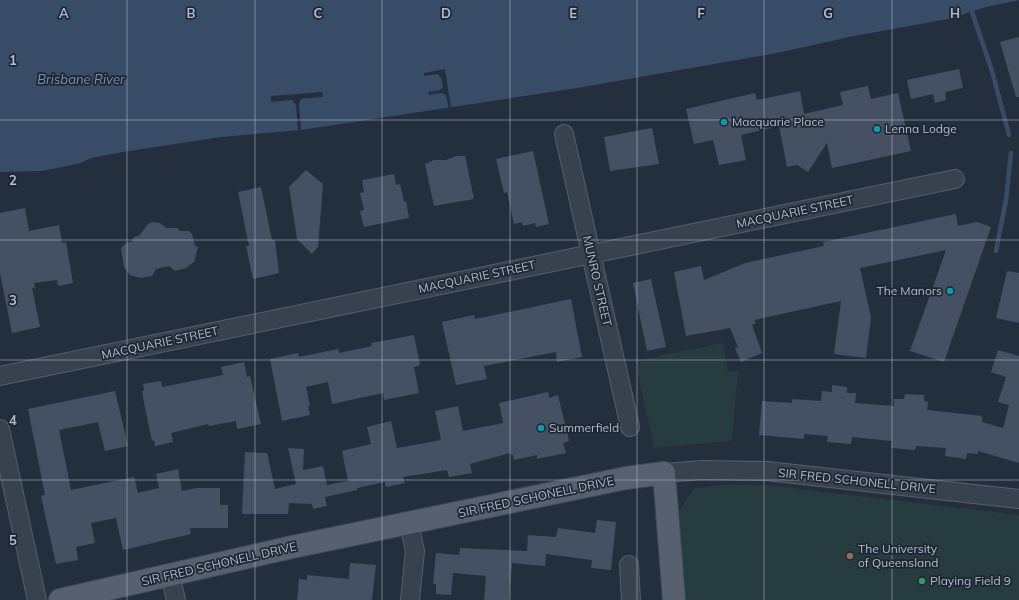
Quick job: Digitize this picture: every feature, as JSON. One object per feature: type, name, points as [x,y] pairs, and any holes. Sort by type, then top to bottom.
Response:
[{"type":"main road","name":"SIR FRED SCHONELL DRIVE","points":[[60,600],[292,547],[626,478],[664,473]]},
{"type":"main road","points":[[664,473],[674,600]]},
{"type":"street","name":"MUNRO STREET","points":[[564,134],[630,427]]},
{"type":"street","name":"MACQUARIE STREET","points":[[0,376],[955,179]]},
{"type":"street","points":[[0,429],[36,600]]},
{"type":"street","name":"SIR FRED SCHONELL DRIVE","points":[[664,473],[702,470],[767,471],[1019,499]]},
{"type":"street","points":[[409,523],[415,556],[410,600]]},
{"type":"street","points":[[629,565],[632,600]]},
{"type":"street","points":[[170,575],[176,600]]},
{"type":"green space","points":[[723,343],[728,372],[738,371],[732,441],[654,448],[635,361]]},
{"type":"green space","name":"The University of Queensland","points":[[719,485],[766,485],[1019,515],[1019,600],[684,600],[678,513],[693,489]]},
{"type":"water","name":"Brisbane River","points":[[0,0],[1019,0],[986,7],[948,19],[854,36],[777,53],[577,88],[301,130],[221,137],[123,152],[91,158],[81,163],[42,171],[0,172]]},
{"type":"pier","points":[[445,69],[451,108],[449,109],[446,95],[441,93],[429,95],[428,92],[440,90],[443,87],[441,77],[437,74],[424,76],[424,73]]},
{"type":"pier","points":[[322,92],[323,97],[301,99],[299,104],[301,130],[298,130],[296,105],[292,100],[271,102],[271,96]]},
{"type":"building","points":[[1019,37],[1019,97],[1016,97],[1000,42]]},
{"type":"building","points":[[959,69],[963,88],[945,92],[946,100],[935,103],[933,94],[911,99],[907,80]]},
{"type":"building","points":[[868,86],[871,99],[898,93],[911,151],[832,168],[827,143],[808,172],[797,165],[787,167],[779,126],[741,135],[746,160],[719,165],[713,140],[694,144],[686,109],[755,93],[757,100],[800,91],[804,114],[843,105],[840,92]]},
{"type":"building","points":[[652,128],[659,164],[610,171],[604,137]]},
{"type":"building","points":[[533,151],[549,224],[536,227],[535,223],[523,226],[522,222],[514,224],[507,192],[504,193],[496,159]]},
{"type":"building","points":[[456,156],[465,156],[474,199],[434,206],[425,164],[434,160],[446,160]]},
{"type":"building","points":[[306,170],[323,184],[318,247],[312,254],[297,239],[289,187]]},
{"type":"building","points":[[394,174],[396,185],[400,184],[404,202],[406,201],[409,218],[364,227],[360,211],[364,210],[360,193],[364,192],[362,180]]},
{"type":"building","points":[[261,187],[272,240],[275,240],[279,273],[253,279],[246,246],[249,246],[238,192]]},
{"type":"building","points":[[25,208],[29,231],[59,225],[62,243],[66,242],[73,283],[58,286],[57,280],[34,283],[35,288],[32,288],[40,327],[12,333],[0,273],[0,213]]},
{"type":"building","points":[[956,214],[958,226],[977,222],[991,227],[944,362],[910,351],[946,250],[860,268],[871,317],[866,358],[834,354],[841,301],[754,320],[756,323],[752,325],[762,353],[741,362],[735,348],[738,347],[730,328],[686,336],[674,272],[701,266],[704,280],[745,263],[824,246],[823,242]]},
{"type":"building","points":[[152,222],[160,223],[166,228],[177,228],[180,231],[189,231],[192,234],[195,246],[198,247],[194,262],[186,268],[175,271],[169,266],[156,269],[152,276],[141,278],[130,275],[124,267],[121,248],[127,242],[131,242],[134,237],[139,236],[148,224]]},
{"type":"building","points":[[1007,271],[1019,273],[1019,323],[996,318]]},
{"type":"building","points":[[651,279],[666,347],[647,351],[633,283]]},
{"type":"building","points":[[571,299],[582,357],[557,362],[556,352],[484,366],[487,379],[456,385],[442,322],[474,315],[475,319]]},
{"type":"building","points":[[414,335],[420,365],[414,367],[419,393],[384,400],[383,393],[332,404],[328,382],[306,387],[310,406],[308,406],[310,415],[282,421],[270,359],[298,353],[299,357],[338,349],[339,353],[372,346],[371,343]]},
{"type":"building","points":[[998,350],[1019,356],[1019,463],[978,451],[978,454],[967,453],[966,459],[945,456],[946,448],[916,446],[915,450],[891,448],[892,441],[852,437],[851,444],[827,442],[828,436],[804,434],[804,439],[759,435],[762,401],[792,403],[792,399],[821,401],[822,391],[832,392],[832,385],[847,387],[847,393],[856,393],[855,403],[894,406],[894,399],[904,399],[905,394],[924,395],[924,401],[928,402],[927,410],[982,416],[982,422],[1003,428],[1009,405],[998,402],[1006,377],[991,372]]},
{"type":"building","points":[[244,362],[247,377],[250,376],[261,424],[237,429],[236,421],[209,426],[208,424],[171,433],[173,442],[155,446],[154,440],[152,441],[144,403],[142,391],[144,390],[143,384],[161,381],[162,387],[223,375],[221,367]]},
{"type":"building","points":[[115,391],[128,446],[105,451],[98,422],[59,430],[71,490],[134,477],[138,493],[159,488],[156,474],[178,469],[182,491],[196,488],[220,488],[220,505],[228,505],[228,528],[190,528],[191,534],[123,550],[116,518],[91,523],[95,543],[76,547],[78,560],[56,564],[41,496],[45,495],[28,409]]},
{"type":"building","points":[[548,392],[549,398],[558,395],[569,441],[563,443],[566,453],[537,459],[537,455],[514,460],[513,455],[510,453],[470,464],[472,473],[449,477],[447,470],[403,477],[405,483],[386,487],[385,482],[325,497],[327,506],[313,509],[312,504],[289,503],[288,514],[242,514],[245,452],[267,453],[275,489],[296,484],[288,448],[304,449],[303,470],[323,466],[327,485],[348,481],[342,451],[371,444],[367,427],[391,421],[397,448],[441,440],[435,411],[458,406],[463,431],[503,423],[499,403]]},
{"type":"building","points":[[597,520],[616,522],[611,570],[591,568],[592,560],[546,554],[545,566],[512,563],[509,600],[484,600],[486,576],[453,573],[451,595],[436,594],[436,584],[433,584],[436,553],[459,555],[460,548],[527,551],[528,535],[556,537],[558,528],[595,533]]},
{"type":"building","points":[[350,563],[376,565],[372,600],[297,600],[299,579],[307,580],[307,575],[349,579]]},
{"type":"waterway","points":[[972,12],[992,71],[1009,135]]},
{"type":"waterway","points":[[996,251],[1006,200],[1011,153]]},
{"type":"place","name":"Macquarie Place","points":[[724,122]]},
{"type":"place","name":"Lenna Lodge","points":[[877,129]]},
{"type":"place","name":"The Manors","points":[[950,291]]},
{"type":"place","name":"Summerfield","points":[[541,428]]},
{"type":"place","name":"The University of Queensland","points":[[850,556]]},
{"type":"place","name":"Playing Field 9","points":[[922,581]]}]
